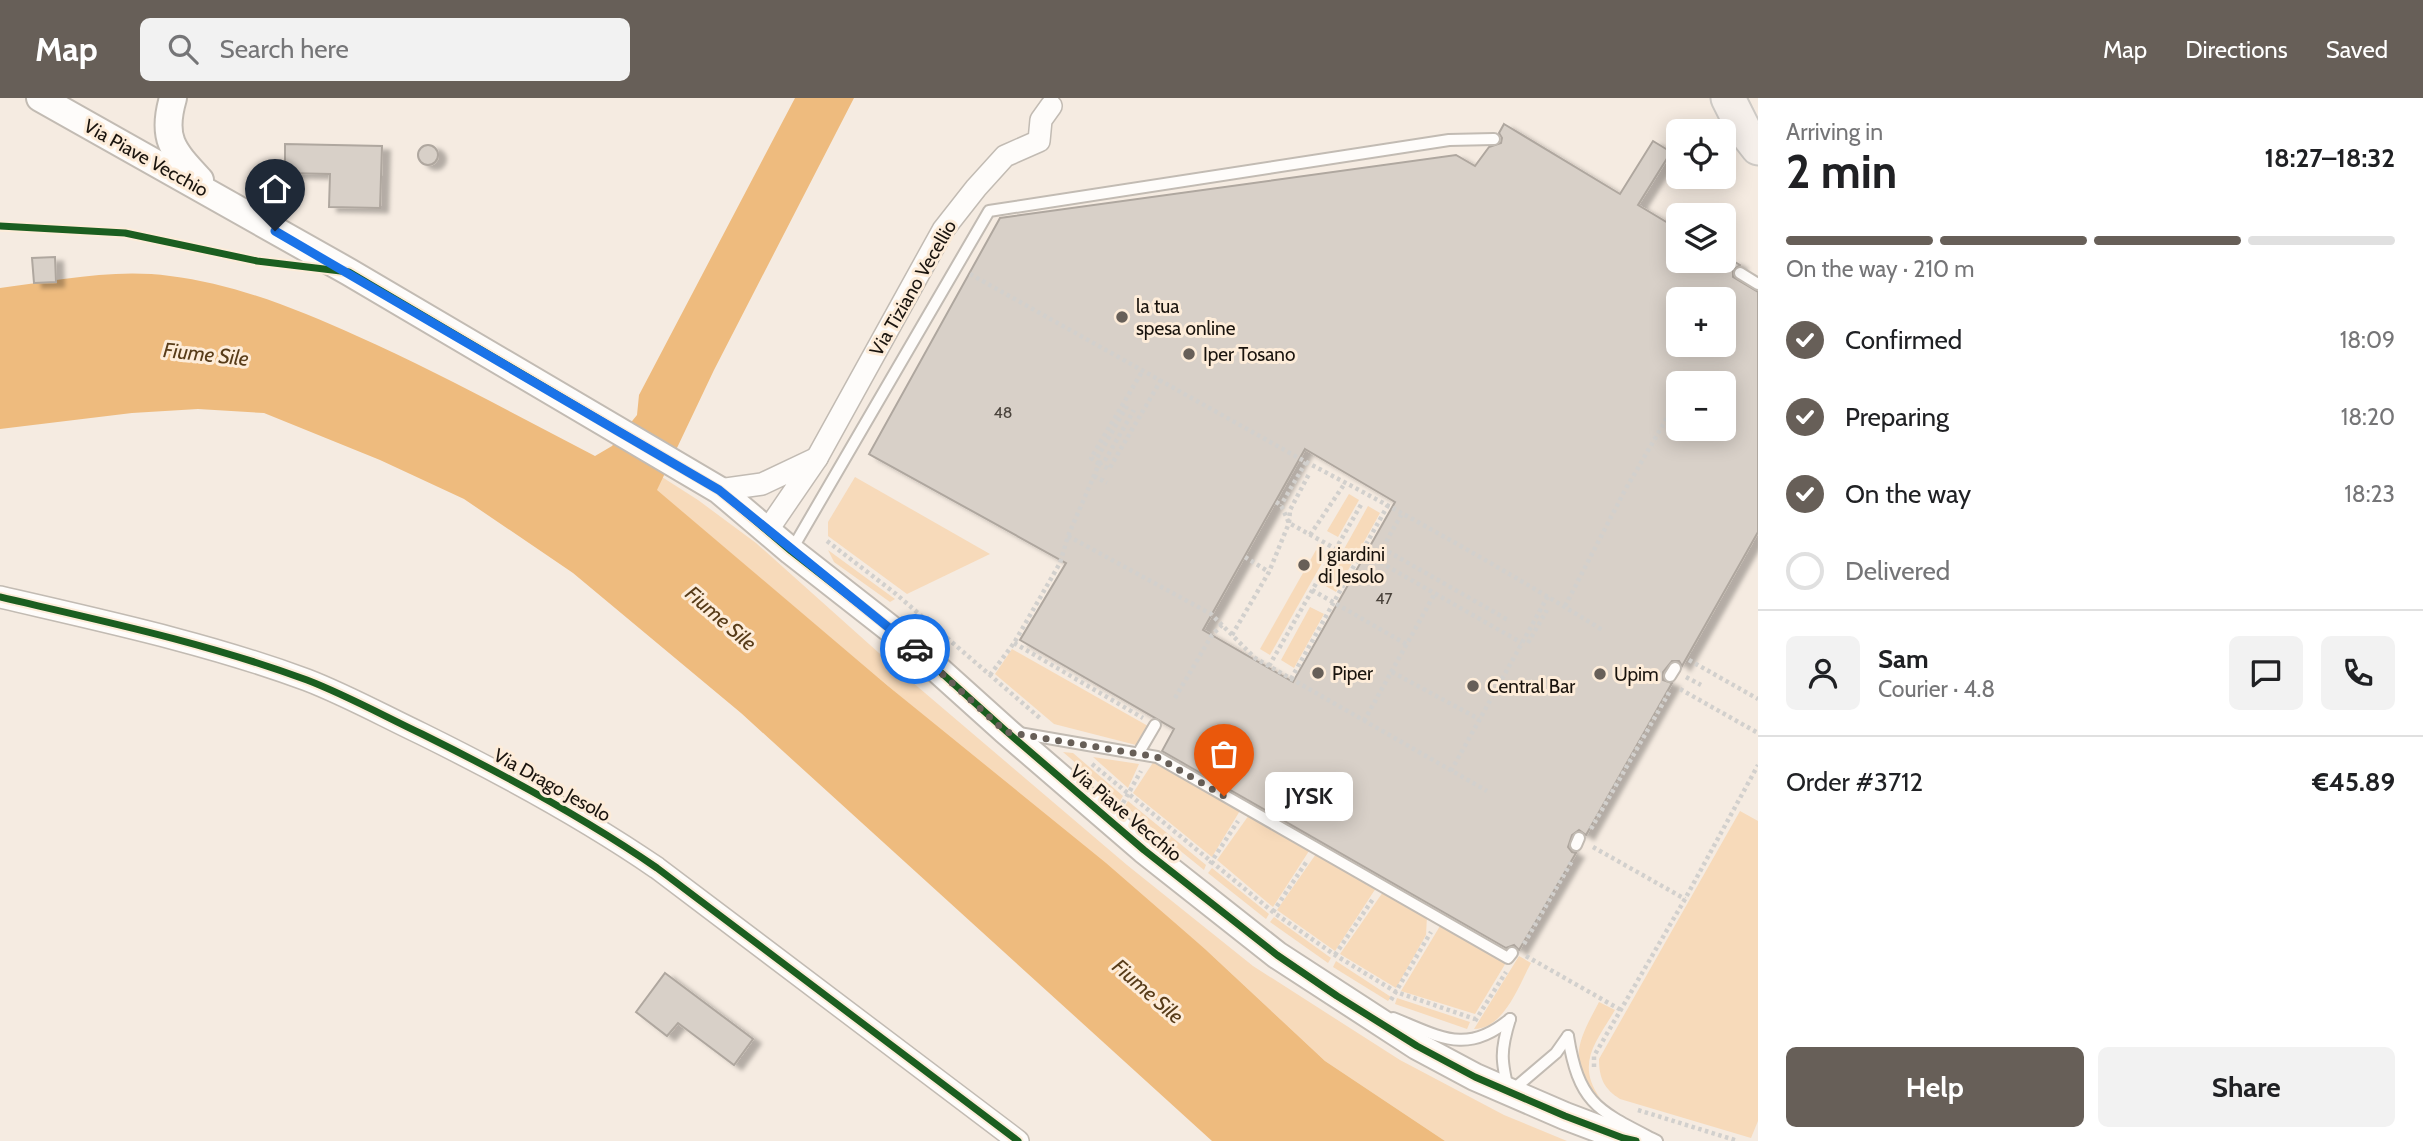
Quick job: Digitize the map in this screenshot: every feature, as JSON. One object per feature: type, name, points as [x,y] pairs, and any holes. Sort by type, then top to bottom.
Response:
[{"type":"main road","points":[[1710,98],[1751,139]]},
{"type":"main road","points":[[1728,98],[1751,139]]},
{"type":"street","name":"Via Piave Vecchio","points":[[40,98],[719,490],[791,551],[906,641],[1112,823],[1276,955],[1417,1046],[1509,1093],[1611,1134],[1636,1141]]},
{"type":"street","name":"Via Piave Vecchio","points":[[173,98],[168,117],[170,137],[176,155],[215,197]]},
{"type":"street","name":"Via Tiziano Vecellio","points":[[767,531],[817,458],[943,230],[1005,156],[1039,141],[1041,120],[1051,106]]},
{"type":"street","points":[[719,490],[762,484],[817,458]]},
{"type":"street","name":"Via Drago Jesolo","points":[[0,597],[169,636],[255,662],[309,681],[479,762],[606,832],[1018,1141]]},
{"type":"lane","points":[[791,551],[989,211],[1449,140],[1494,139]]},
{"type":"lane","points":[[1740,273],[1758,284]]},
{"type":"lane","points":[[1144,754],[1155,725]]},
{"type":"lane","points":[[1006,732],[1157,757],[1508,958],[1515,952]]},
{"type":"lane","points":[[1337,996],[1447,1040],[1472,1040],[1490,1035],[1510,1019],[1501,1052],[1509,1093],[1556,1053],[1568,1036],[1573,1064],[1584,1091],[1610,1116],[1657,1141]]},
{"type":"path","points":[[957,266],[1548,596],[1604,631]]},
{"type":"path","points":[[1143,370],[1091,458],[1099,464],[1109,468],[1161,380]]},
{"type":"path","points":[[990,675],[1013,643],[1060,563],[1068,536],[1099,464],[1097,458],[1127,406]]},
{"type":"path","points":[[1099,464],[1104,462],[1134,410]]},
{"type":"path","points":[[1564,606],[1666,419]]},
{"type":"path","points":[[1307,463],[1278,503],[1289,523],[1336,549]]},
{"type":"path","points":[[1232,635],[1269,572],[1289,523],[1290,510],[1309,474]]},
{"type":"path","points":[[1094,476],[1107,483]]},
{"type":"path","points":[[1310,535],[1345,483]]},
{"type":"path","points":[[1269,666],[1362,503]]},
{"type":"path","points":[[1291,679],[1388,506]]},
{"type":"path","points":[[1376,560],[1401,515]]},
{"type":"path","points":[[1068,536],[1211,614],[1255,658],[1487,791]]},
{"type":"path","points":[[827,541],[896,594],[1128,794],[1273,912],[1335,955],[1396,992],[1475,1019]]},
{"type":"path","points":[[1382,548],[1508,621]]},
{"type":"path","points":[[1362,552],[1434,595],[1525,643]]},
{"type":"path","points":[[1245,557],[1269,572]]},
{"type":"path","points":[[1312,590],[1406,644]]},
{"type":"path","points":[[1364,721],[1434,595]]},
{"type":"path","points":[[1525,643],[1548,596]]},
{"type":"path","points":[[1451,771],[1479,719],[1547,610]]},
{"type":"path","points":[[1175,698],[1212,635],[1222,625]]},
{"type":"path","points":[[1013,643],[1155,725]]},
{"type":"path","points":[[1688,660],[1758,699]]},
{"type":"path","points":[[1392,672],[1479,719]]},
{"type":"path","points":[[1673,676],[1758,733]]},
{"type":"path","points":[[1112,823],[1128,794],[1144,754]]},
{"type":"path","points":[[1596,1077],[1594,1056],[1685,900],[1758,765]]},
{"type":"path","points":[[1211,863],[1246,809]]},
{"type":"path","points":[[1580,841],[1685,900]]},
{"type":"path","points":[[1273,912],[1315,849]]},
{"type":"path","points":[[1335,955],[1381,886]]},
{"type":"path","points":[[1396,992],[1439,920]]},
{"type":"path","points":[[1515,952],[1621,1010]]},
{"type":"path","points":[[1626,1107],[1738,1141]]},
{"type":"shaded area","points":[[662,477],[756,543],[898,670],[1127,865],[1253,966],[1400,1060],[1504,1115],[1567,1141],[1445,1141],[1325,1061],[1205,949],[656,490]]},
{"type":"shaded area","points":[[855,477],[990,554],[907,594],[828,536],[828,522]]},
{"type":"shaded area","points":[[1349,494],[1359,500],[1338,537],[1327,531]]},
{"type":"shaded area","points":[[1368,506],[1380,513],[1336,592],[1324,585]]},
{"type":"shaded area","points":[[828,550],[895,599],[890,602],[834,562]]},
{"type":"shaded area","points":[[1316,550],[1326,556],[1270,655],[1260,649]]},
{"type":"shaded area","points":[[1310,607],[1324,614],[1294,668],[1281,660]]},
{"type":"shaded area","points":[[1012,649],[1148,726],[1136,745],[1054,724],[995,674]]},
{"type":"shaded area","points":[[1063,752],[1073,753],[1123,796],[1120,801]]},
{"type":"shaded area","points":[[1093,757],[1139,764],[1128,788]]},
{"type":"shaded area","points":[[1156,758],[1241,809],[1212,857],[1133,793]]},
{"type":"shaded area","points":[[1128,801],[1206,865],[1204,870],[1125,806]]},
{"type":"shaded area","points":[[1740,811],[1758,821],[1758,1121],[1751,1138],[1620,1099],[1604,1082],[1599,1059]]},
{"type":"shaded area","points":[[1249,815],[1309,851],[1273,907],[1217,860]]},
{"type":"shaded area","points":[[1316,854],[1376,888],[1335,951],[1277,910]]},
{"type":"shaded area","points":[[1212,868],[1269,914],[1266,919],[1208,873]]},
{"type":"shaded area","points":[[1383,892],[1427,916],[1426,935],[1396,988],[1340,954]]},
{"type":"shaded area","points":[[1274,917],[1331,958],[1328,963],[1270,922]]},
{"type":"shaded area","points":[[1440,926],[1507,961],[1475,1014],[1401,991]]},
{"type":"shaded area","points":[[1519,956],[1531,963],[1516,994],[1494,1022],[1474,1029]]},
{"type":"shaded area","points":[[1336,961],[1391,997],[1388,1001],[1333,967]]},
{"type":"shaded area","points":[[1397,998],[1470,1022],[1467,1029],[1395,1004]]},
{"type":"shaded area","points":[[1599,1002],[1615,1010],[1591,1052],[1589,1063],[1589,1074],[1600,1098],[1582,1074],[1579,1062],[1581,1039]]},
{"type":"water","name":"Fiume Sile","points":[[795,98],[854,98],[714,370],[657,490],[888,686],[1106,863],[1205,949],[1325,1061],[1445,1141],[1212,1141],[741,713],[573,573],[464,499],[380,460],[264,413],[198,409],[132,413],[0,429],[0,288],[85,276],[149,274],[194,280],[242,291],[312,316],[417,364],[595,456],[612,446],[637,415],[639,395]]},
{"type":"building","points":[[1504,124],[1620,194],[1653,141],[1666,149],[1666,160],[1638,205],[1666,222],[1666,273],[1733,273],[1733,277],[1758,292],[1758,532],[1682,666],[1679,661],[1672,661],[1663,672],[1663,680],[1672,683],[1586,835],[1579,830],[1572,835],[1568,847],[1576,853],[1519,950],[1514,945],[1506,948],[1162,751],[1174,729],[1020,640],[1066,563],[869,454],[1000,218],[1456,155],[1475,166],[1489,147],[1501,143],[1499,133]],"holes":[[[1305,449],[1395,502],[1293,682],[1203,630]]]},
{"type":"building","points":[[285,144],[382,146],[380,208],[329,207],[330,174],[285,173]]},
{"type":"building","points":[[428,145],[435,148],[438,155],[435,162],[428,165],[421,162],[418,155],[421,148]]},
{"type":"building","points":[[55,257],[56,282],[34,283],[32,258]]},
{"type":"building","points":[[665,973],[753,1039],[734,1065],[678,1023],[667,1036],[636,1012]]},
{"type":"cycle path","points":[[0,226],[125,233],[257,261],[349,272],[719,490],[791,551],[906,641],[1144,850],[1277,955],[1337,996],[1417,1046],[1475,1077],[1565,1116],[1636,1141]]},
{"type":"cycle path","points":[[0,597],[193,644],[307,680],[365,706],[512,781],[600,831],[657,868],[1018,1141]]},
{"type":"way so far","points":[[915,649],[1006,732],[1157,757],[1224,796]]},
{"type":"place","name":"la tua spesa online","points":[[1122,317]]},
{"type":"place","name":"Iper Tosano","points":[[1189,354]]},
{"type":"place","name":"I giardini di Jesolo","points":[[1304,565]]},
{"type":"place","name":"Piper","points":[[1318,673]]},
{"type":"place","name":"Upim","points":[[1600,674]]},
{"type":"place","name":"Central Bar","points":[[1473,686]]},
{"type":"place","name":"JYSK","points":[[1224,796]]},
{"type":"route","points":[[275,231],[719,490],[915,649]]}]
